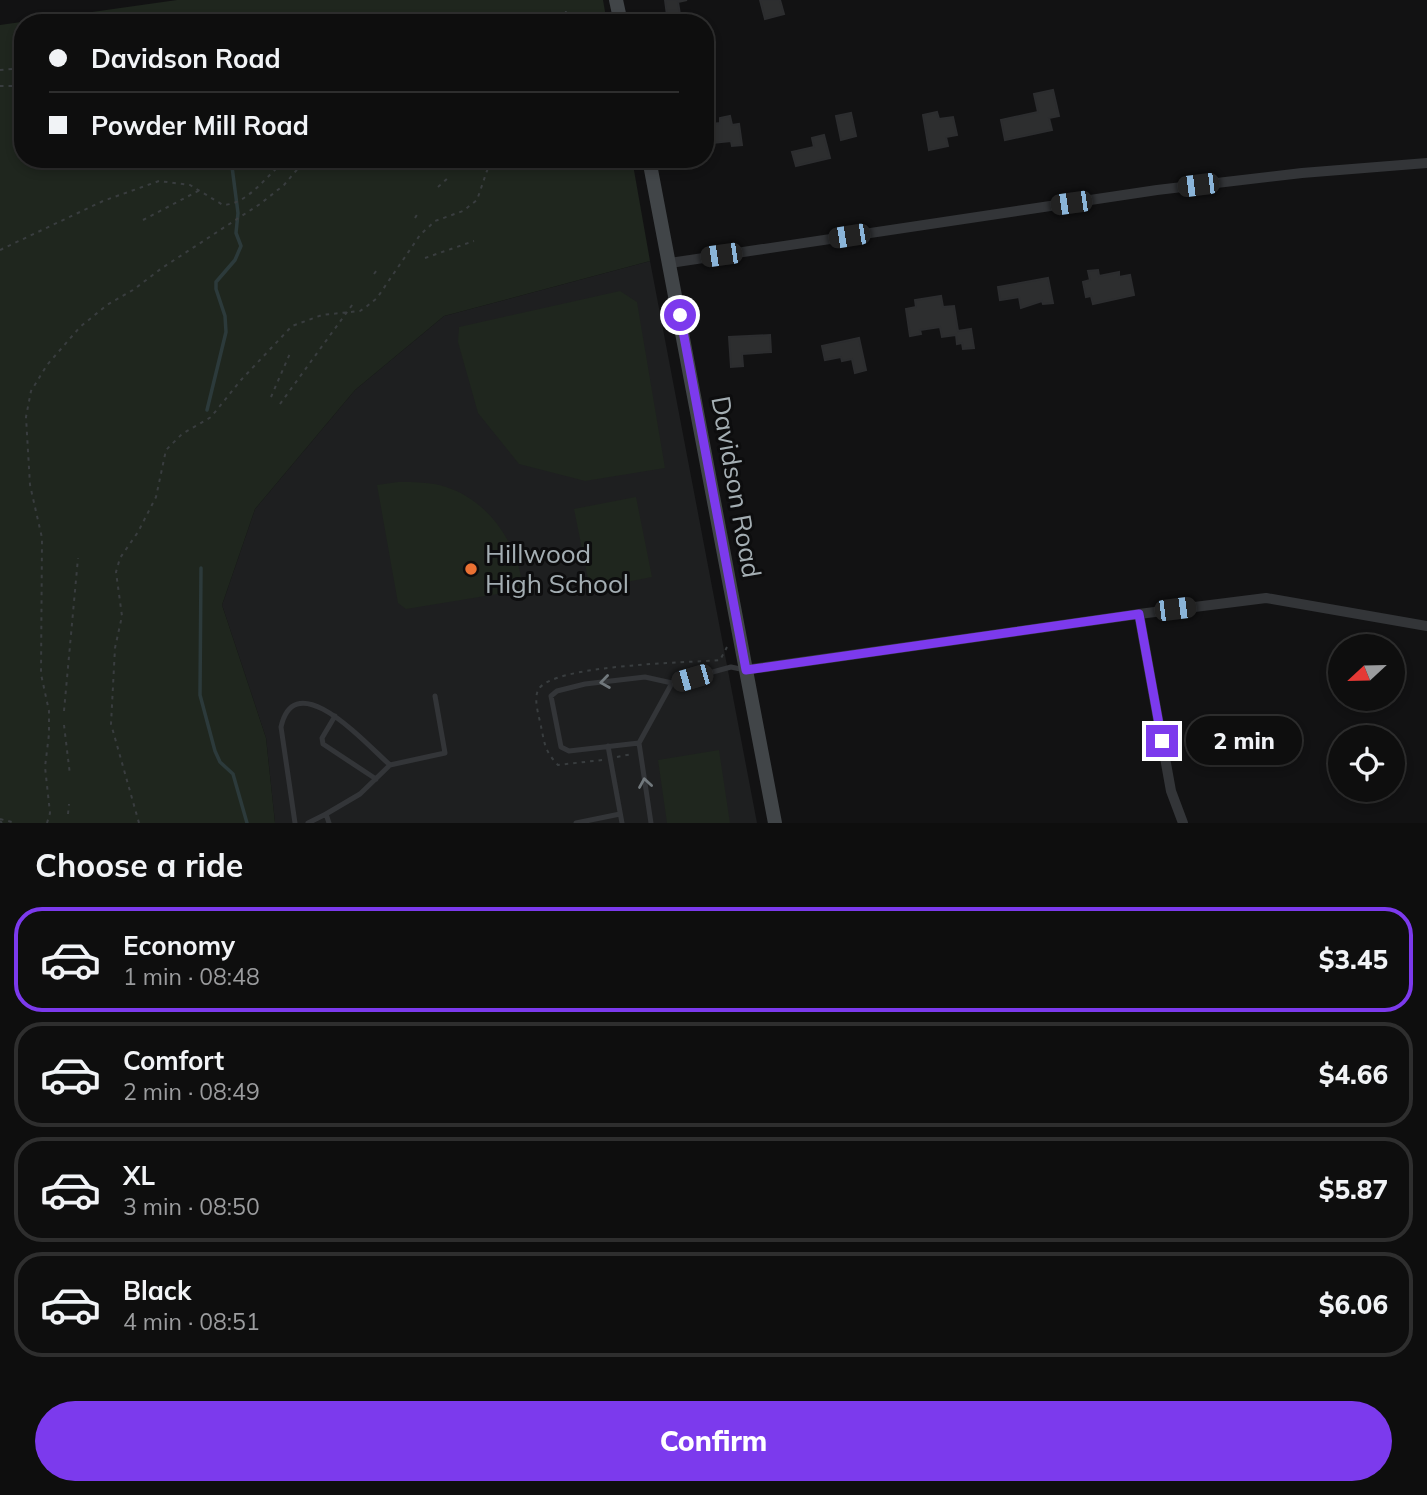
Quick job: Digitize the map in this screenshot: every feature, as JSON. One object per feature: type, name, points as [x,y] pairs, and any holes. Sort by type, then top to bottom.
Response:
[{"type":"street","points":[[670,262],[1157,190],[1302,173],[1427,163]]},
{"type":"street","name":"Davidson Road","points":[[651,168],[775,823]]},
{"type":"street","points":[[746,670],[1266,598],[1427,626]]},
{"type":"street","points":[[1139,614],[1171,791],[1183,823]]},
{"type":"lane","points":[[639,743],[569,751],[561,747],[551,696],[557,691],[585,684],[645,677],[673,684],[731,667],[746,670]]},
{"type":"lane","points":[[651,823],[639,743],[673,684]]},
{"type":"lane","points":[[308,823],[360,794],[390,765],[445,753],[435,696]]},
{"type":"lane","points":[[295,823],[281,727],[284,715],[303,703],[311,702],[326,709],[390,765]]},
{"type":"lane","points":[[335,716],[322,738],[323,744],[376,779]]},
{"type":"lane","points":[[608,746],[622,823]]},
{"type":"lane","points":[[326,814],[329,823]]},
{"type":"lane","points":[[576,823],[620,814]]},
{"type":"path","points":[[0,250],[103,201],[146,184],[159,181],[190,185],[223,205],[228,205],[252,191],[278,168]]},
{"type":"path","points":[[47,823],[50,813],[45,767],[50,711],[41,674],[42,538],[30,485],[26,417],[31,391],[47,365],[80,327],[107,305],[260,204],[284,185],[298,168]]},
{"type":"path","points":[[139,823],[111,724],[115,648],[122,616],[116,572],[120,558],[138,532],[156,497],[163,473],[163,456],[172,442],[211,417],[241,380],[292,326],[322,315],[360,312],[377,298],[419,235],[435,221],[471,207],[481,194],[488,168]]},
{"type":"path","points":[[438,187],[450,176]]},
{"type":"path","points":[[143,220],[201,190]]},
{"type":"path","points":[[415,218],[418,213]]},
{"type":"path","points":[[425,258],[474,241]]},
{"type":"path","points":[[374,274],[377,270]]},
{"type":"path","points":[[280,404],[355,300]]},
{"type":"path","points":[[271,397],[291,351]]},
{"type":"path","points":[[64,711],[78,558]]},
{"type":"path","points":[[604,760],[558,765],[547,754],[536,699],[539,688],[551,679],[612,667],[720,660],[727,647]]},
{"type":"path","points":[[64,726],[70,775]]},
{"type":"path","points":[[616,757],[632,754]]},
{"type":"path","points":[[68,814],[69,804]]},
{"type":"path","points":[[1,821],[16,823]]},
{"type":"shaded area","points":[[177,0],[603,0],[605,14],[78,14]]},
{"type":"shaded area","points":[[14,23],[14,168],[634,168],[650,261],[444,316],[355,390],[255,509],[222,605],[266,738],[275,823],[0,823],[0,25]]},
{"type":"shaded area","name":"Hillwood High School","points":[[650,261],[757,823],[275,823],[266,738],[222,605],[255,509],[355,390],[444,316]]},
{"type":"shaded area","points":[[620,291],[637,302],[665,468],[585,481],[519,464],[478,413],[458,342],[459,327]]},
{"type":"shaded area","points":[[398,482],[440,485],[462,494],[489,514],[515,557],[523,590],[406,609],[398,603],[377,485]]},
{"type":"shaded area","points":[[636,497],[652,577],[590,589],[574,509]]},
{"type":"shaded area","points":[[719,750],[730,823],[667,823],[658,760]]},
{"type":"building","points":[[665,0],[687,0],[678,2],[680,14],[667,14]]},
{"type":"building","points":[[760,0],[780,0],[784,14],[765,19]]},
{"type":"building","points":[[1053,90],[1059,116],[1049,118],[1052,130],[1005,140],[1001,120],[1038,112],[1034,94]]},
{"type":"building","points":[[937,112],[939,119],[953,117],[957,135],[946,137],[948,146],[929,150],[923,115]]},
{"type":"building","points":[[851,113],[856,136],[841,140],[836,116]]},
{"type":"building","points":[[730,116],[732,125],[739,124],[742,145],[732,146],[731,141],[714,143],[714,124],[720,123],[720,118]]},
{"type":"building","points":[[824,135],[830,158],[796,166],[792,152],[814,147],[812,138]]},
{"type":"building","points":[[1098,270],[1099,276],[1119,272],[1119,277],[1130,275],[1134,295],[1093,304],[1091,296],[1086,297],[1083,282],[1090,280],[1088,271]]},
{"type":"building","points":[[1048,278],[1053,303],[1043,304],[1042,301],[1021,308],[1019,297],[1000,300],[998,287]]},
{"type":"building","points":[[941,296],[943,307],[954,306],[958,331],[971,329],[974,348],[963,349],[962,343],[957,344],[956,335],[942,337],[940,327],[920,330],[921,334],[910,336],[906,309],[916,307],[915,300]]},
{"type":"building","points":[[770,335],[771,352],[742,354],[743,366],[731,367],[729,337]]},
{"type":"building","points":[[859,338],[866,370],[855,373],[852,359],[842,361],[841,357],[825,360],[822,346]]},
{"type":"waterway","points":[[207,410],[226,332],[225,316],[216,282],[235,260],[241,246],[236,233],[238,213],[232,168]]},
{"type":"waterway","points":[[201,568],[200,695],[215,751],[220,762],[233,774],[247,823]]},
{"type":"place","name":"Hillwood High School","points":[[471,569]]},
{"type":"route","points":[[680,315],[746,670],[1139,614],[1162,741]]}]
